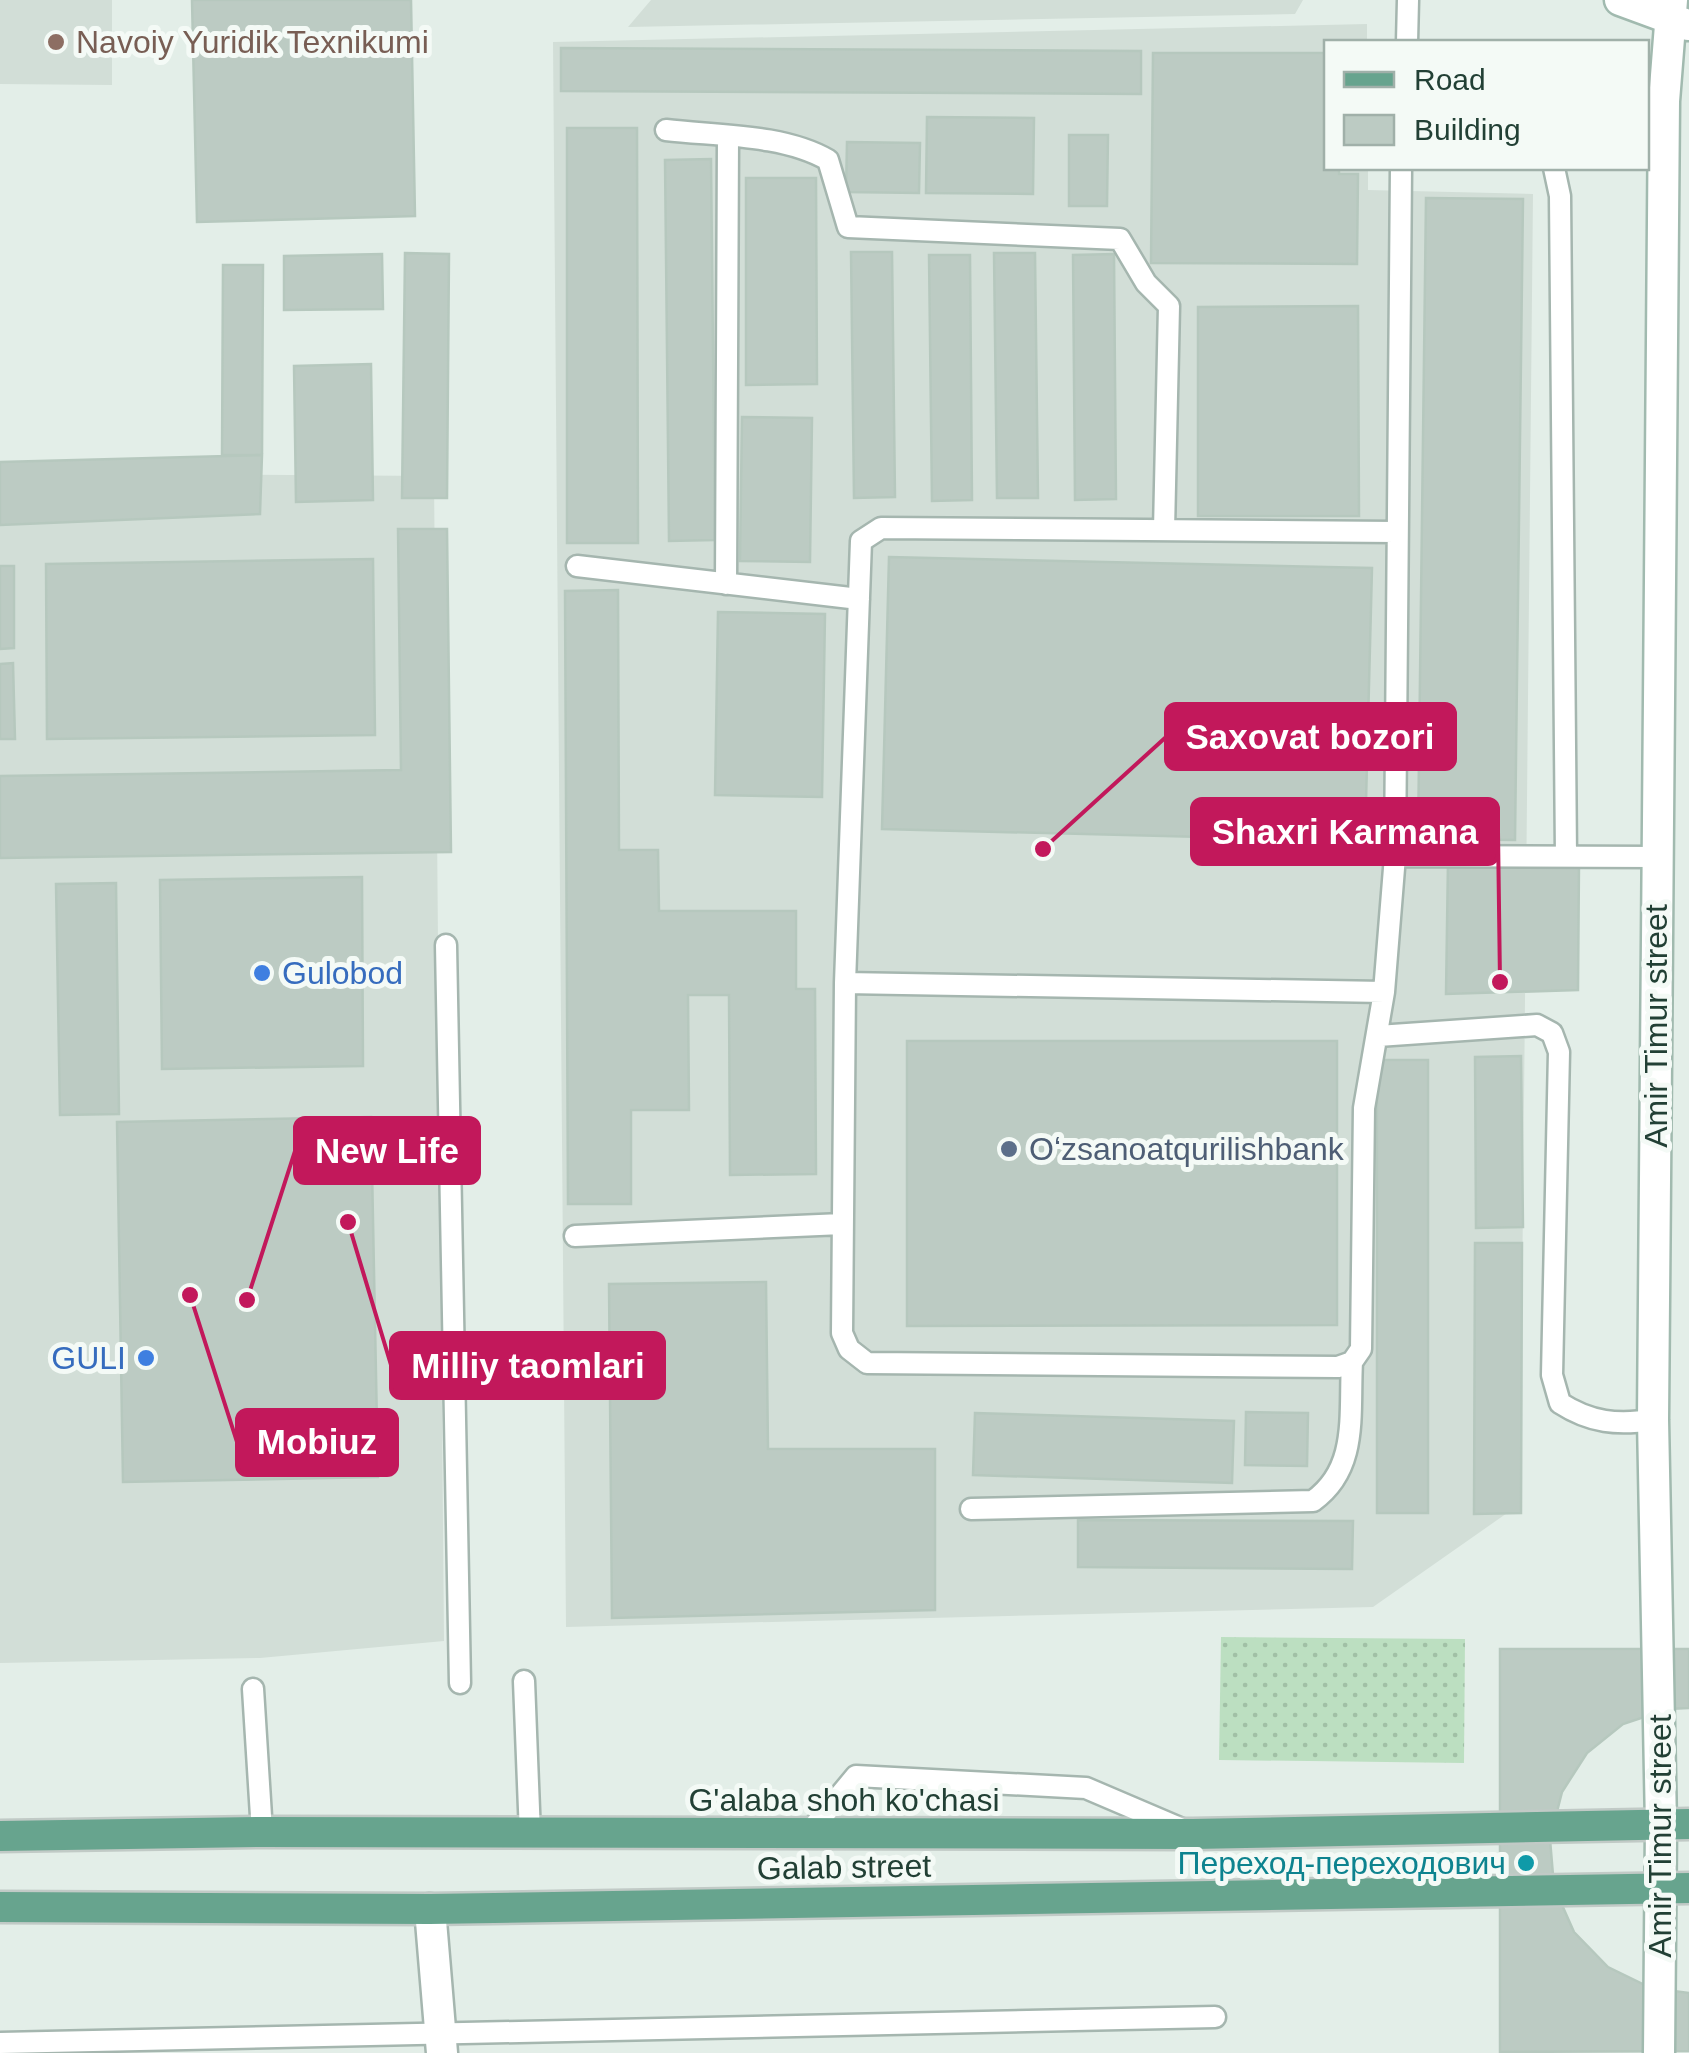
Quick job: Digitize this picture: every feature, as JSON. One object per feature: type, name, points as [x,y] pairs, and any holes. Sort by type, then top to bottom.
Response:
[{"type":"main road","points":[[1620,0],[1677,15]]},
{"type":"main road","name":"Amir Timur street","points":[[1660,2053],[1675,1888],[1653,1420],[1664,102],[1677,15]]},
{"type":"main road","name":"G'alaba shoh ko'chasi","points":[[0,1836],[262,1832],[1193,1834],[1675,1825]]},
{"type":"main road","name":"Galab street","points":[[0,1907],[430,1909],[1675,1888]]},
{"type":"main road","points":[[430,1909],[442,2044]]},
{"type":"lane","points":[[1407,40],[1408,0]]},
{"type":"lane","points":[[666,130],[795,146],[828,160],[848,227],[1120,239],[1146,283],[1169,306],[1164,530]]},
{"type":"lane","points":[[726,584],[728,138]]},
{"type":"lane","points":[[972,1509],[1314,1501],[1335,1485],[1346,1458],[1352,1362],[1361,1349],[1364,1108],[1384,992],[1395,856],[1401,170]]},
{"type":"lane","points":[[1554,170],[1560,196],[1566,856]]},
{"type":"lane","points":[[1352,1362],[1338,1367],[867,1363],[849,1350],[842,1333],[845,982],[862,541],[881,528],[1396,532]]},
{"type":"lane","points":[[577,566],[859,598]]},
{"type":"lane","points":[[1395,856],[1658,857]]},
{"type":"lane","points":[[446,945],[460,1683]]},
{"type":"lane","points":[[845,982],[1384,992]]},
{"type":"lane","points":[[1378,1036],[1537,1025],[1552,1033],[1559,1052],[1552,1375],[1560,1403],[1582,1417],[1618,1424],[1653,1420]]},
{"type":"lane","points":[[575,1236],[842,1224]]},
{"type":"lane","points":[[524,1681],[530,1835]]},
{"type":"lane","points":[[253,1689],[262,1832]]},
{"type":"lane","points":[[806,1836],[856,1776],[1086,1788],[1193,1834]]},
{"type":"lane","points":[[0,2043],[442,2044],[1215,2017]]},
{"type":"shaded area","name":"Navoiy Yuridik Texnikumi","points":[[0,0],[112,0],[112,85],[0,84]]},
{"type":"shaded area","points":[[651,0],[1303,0],[1295,14],[628,27]]},
{"type":"shaded area","points":[[1367,24],[1367,40],[1324,40],[1324,170],[1368,170],[1368,190],[1533,194],[1520,1504],[1373,1607],[566,1627],[553,42]]},
{"type":"shaded area","points":[[0,473],[434,476],[444,1641],[260,1658],[0,1663]]},
{"type":"green space","points":[[1221,1637],[1465,1639],[1464,1763],[1219,1760]]},
{"type":"building","points":[[192,0],[411,0],[415,216],[197,222]]},
{"type":"building","points":[[561,48],[1141,51],[1141,94],[561,91]]},
{"type":"building","points":[[1153,53],[1324,53],[1324,170],[1358,174],[1357,264],[1151,263]]},
{"type":"building","points":[[927,117],[1034,118],[1033,194],[926,193]]},
{"type":"building","points":[[567,128],[637,128],[638,543],[567,543]]},
{"type":"building","points":[[1069,135],[1108,135],[1107,206],[1069,206]]},
{"type":"building","points":[[847,142],[920,143],[919,193],[846,192]]},
{"type":"building","points":[[711,159],[715,540],[669,541],[665,160]]},
{"type":"building","points":[[746,178],[816,178],[817,384],[746,385]]},
{"type":"building","points":[[1426,198],[1523,199],[1515,840],[1418,839]]},
{"type":"building","points":[[851,252],[892,252],[895,497],[854,498]]},
{"type":"building","points":[[405,253],[449,254],[447,498],[402,498]]},
{"type":"building","points":[[994,253],[1035,253],[1038,498],[997,498]]},
{"type":"building","points":[[382,254],[383,309],[284,310],[284,256]]},
{"type":"building","points":[[1114,254],[1116,499],[1075,500],[1073,255]]},
{"type":"building","points":[[929,255],[970,255],[972,500],[932,501]]},
{"type":"building","points":[[223,265],[263,265],[262,455],[222,455]]},
{"type":"building","points":[[1358,306],[1359,516],[1198,516],[1198,307]]},
{"type":"building","points":[[371,364],[373,500],[296,502],[294,366]]},
{"type":"building","points":[[742,417],[812,418],[810,562],[740,561]]},
{"type":"building","points":[[262,455],[260,514],[0,525],[0,462]]},
{"type":"building","points":[[398,529],[447,529],[451,852],[0,858],[0,776],[401,770]]},
{"type":"building","points":[[889,557],[1372,568],[1365,841],[882,829]]},
{"type":"building","points":[[373,559],[375,735],[47,739],[46,564]]},
{"type":"building","points":[[0,566],[14,566],[14,648],[0,649]]},
{"type":"building","points":[[618,590],[619,850],[658,850],[659,911],[796,911],[796,989],[815,989],[816,1174],[730,1175],[729,995],[688,995],[689,1110],[631,1110],[631,1204],[568,1204],[565,591]]},
{"type":"building","points":[[718,612],[825,614],[822,797],[715,795]]},
{"type":"building","points":[[13,663],[15,739],[0,739],[0,664]]},
{"type":"building","points":[[1448,861],[1579,863],[1578,990],[1446,994]]},
{"type":"building","name":"Gulobod","points":[[362,877],[363,1066],[162,1069],[160,880]]},
{"type":"building","points":[[116,883],[119,1114],[60,1115],[56,884]]},
{"type":"building","points":[[907,1041],[1337,1041],[1337,1325],[907,1326]]},
{"type":"building","points":[[1521,1056],[1523,1227],[1476,1228],[1475,1057]]},
{"type":"building","points":[[1377,1060],[1428,1060],[1428,1513],[1377,1513]]},
{"type":"building","points":[[371,1117],[378,1477],[123,1482],[117,1122]]},
{"type":"building","points":[[1475,1243],[1522,1243],[1521,1513],[1474,1514]]},
{"type":"building","points":[[766,1282],[768,1449],[935,1449],[935,1610],[612,1618],[609,1284]]},
{"type":"building","points":[[1246,1412],[1308,1413],[1307,1466],[1245,1465]]},
{"type":"building","points":[[975,1413],[1234,1421],[1232,1483],[973,1475]]},
{"type":"building","points":[[1078,1520],[1353,1521],[1352,1569],[1078,1567]]},
{"type":"building","name":"Переход-переходович","points":[[1500,1649],[1689,1649],[1689,1708],[1668,1709],[1623,1724],[1587,1753],[1562,1792],[1550,1839],[1554,1887],[1574,1932],[1608,1967],[1651,1988],[1689,1993],[1689,2051],[1500,2052]]},
{"type":"place","name":"Navoiy Yuridik Texnikumi","points":[[56,42]]},
{"type":"place","name":"Saxovat bozori","points":[[1043,849]]},
{"type":"place","name":"Gulobod","points":[[262,973]]},
{"type":"place","name":"Shaxri Karmana","points":[[1500,982]]},
{"type":"place","name":"Oʻzsanoatqurilishbank","points":[[1009,1149]]},
{"type":"place","name":"Milliy taomlari","points":[[348,1222]]},
{"type":"place","name":"Mobiuz","points":[[190,1295]]},
{"type":"place","name":"New Life","points":[[247,1300]]},
{"type":"place","name":"GULI","points":[[146,1358]]},
{"type":"place","name":"Переход-переходович","points":[[1526,1863]]}]
